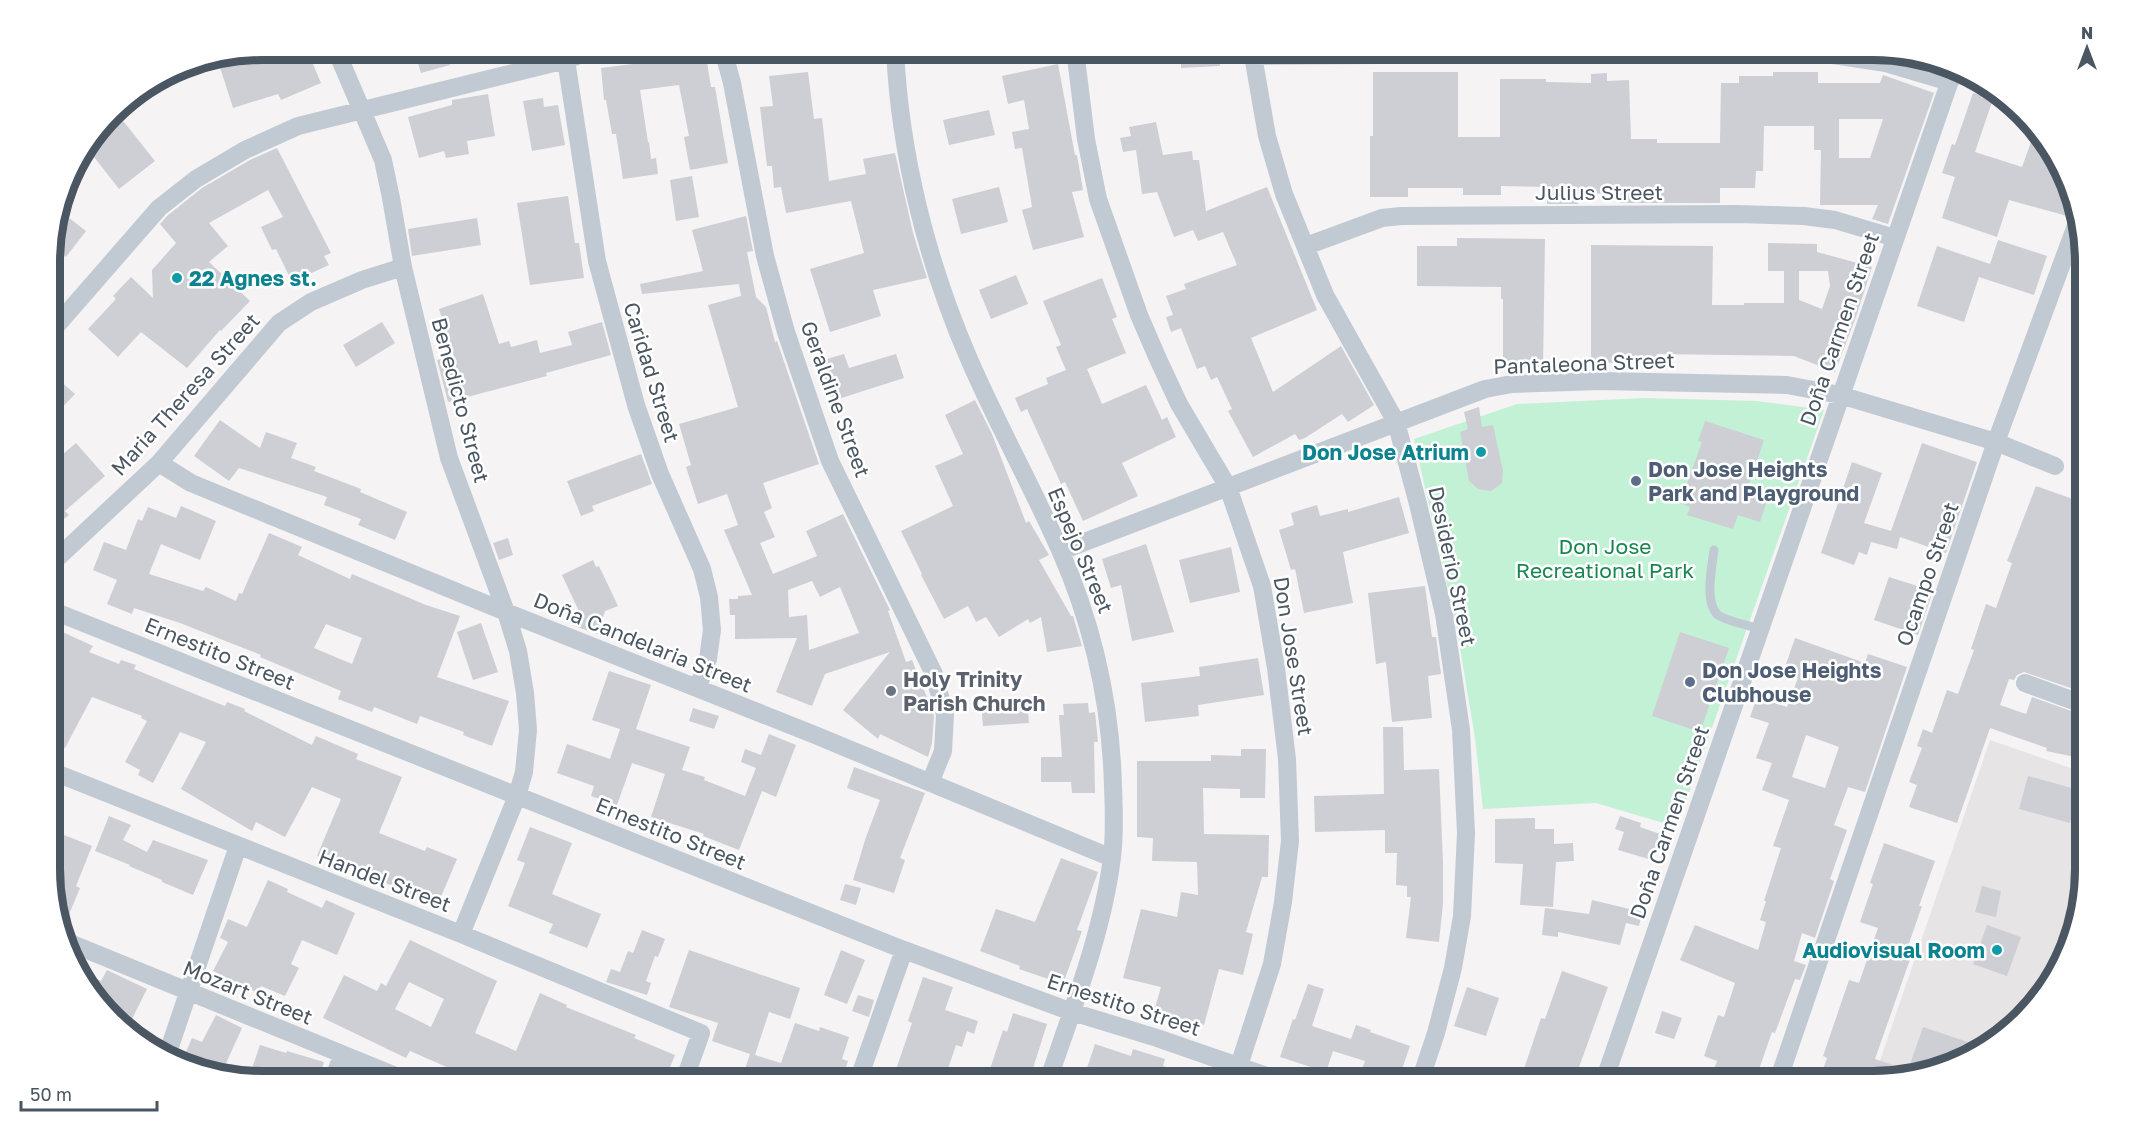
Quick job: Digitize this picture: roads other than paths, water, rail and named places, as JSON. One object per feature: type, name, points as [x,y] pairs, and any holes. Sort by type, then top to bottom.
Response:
[{"type":"street","name":"Benedicto Street","points":[[340,60],[382,160],[403,267],[449,458],[506,612],[518,651],[525,693],[528,730],[524,772],[517,796],[461,934]]},
{"type":"street","points":[[60,322],[159,208],[196,179],[245,150],[298,126],[566,60]]},
{"type":"street","name":"Caridad Street","points":[[566,60],[599,271],[636,405],[660,474],[702,569],[709,597],[712,630],[708,659],[698,687]]},
{"type":"street","name":"Geraldine Street","points":[[725,60],[765,255],[790,343],[830,461],[934,674],[945,715],[943,751],[930,783]]},
{"type":"street","name":"Espejo Street","points":[[895,60],[909,162],[933,265],[972,366],[1060,551],[1083,608],[1098,654],[1107,704],[1113,785],[1112,858],[1095,938],[1051,1071]]},
{"type":"street","name":"Don Jose Street","points":[[1076,60],[1086,139],[1101,209],[1139,315],[1166,377],[1198,438],[1228,487],[1262,586],[1276,668],[1287,759],[1290,841],[1283,902],[1272,964],[1238,1071]]},
{"type":"street","name":"Desiderio Street","points":[[1254,60],[1267,136],[1284,194],[1325,295],[1396,422],[1444,614],[1461,730],[1466,833],[1462,916],[1453,968],[1437,1033],[1424,1071]]},
{"type":"street","points":[[1864,60],[1944,74]]},
{"type":"street","name":"Doña Carmen Street","points":[[1607,1071],[1951,77]]},
{"type":"street","name":"Julius Street","points":[[1306,246],[1382,218],[1401,216],[1737,214],[1804,216],[1835,220],[1895,238]]},
{"type":"street","name":"Ocampo Street","points":[[1781,1071],[1996,442],[2073,234]]},
{"type":"street","name":"Maria Theresa Street","points":[[60,556],[159,463],[279,323],[311,302],[362,280],[403,267]]},
{"type":"street","name":"Pantaleona Street","points":[[1060,551],[1485,389],[1512,384],[1601,381],[1787,385],[1840,395],[1996,442],[2055,466]]},
{"type":"street","name":"Doña Candelaria Street","points":[[159,463],[191,483],[506,612],[698,687],[1112,858]]},
{"type":"street","name":"Ernestito Street","points":[[60,614],[903,950],[1072,1012],[1157,1038],[1230,1071]]},
{"type":"street","points":[[2025,683],[2075,701]]},
{"type":"street","name":"Handel Street","points":[[60,775],[461,934],[701,1034],[688,1071]]},
{"type":"street","points":[[169,1048],[238,846]]},
{"type":"street","name":"Mozart Street","points":[[75,945],[382,1071]]},
{"type":"street","points":[[861,1071],[903,950]]},
{"type":"street","points":[[337,1071],[342,1054]]},
{"type":"lane","points":[[1714,550],[1710,580],[1712,606],[1718,615],[1759,629]]},
{"type":"place","name":"22 Agnes st.","points":[[177,278]]},
{"type":"place","name":"Don Jose Atrium","points":[[1481,452]]},
{"type":"place","name":"Don Jose Heights Park and Playground","points":[[1636,481]]},
{"type":"place","name":"Don Jose Heights Clubhouse","points":[[1690,682]]},
{"type":"place","name":"Holy Trinity Parish Church","points":[[891,691]]},
{"type":"place","name":"Audiovisual Room","points":[[1997,950]]},
{"type":"park label","name":"Don Jose Recreational Park","points":[[1605,558]]}]
